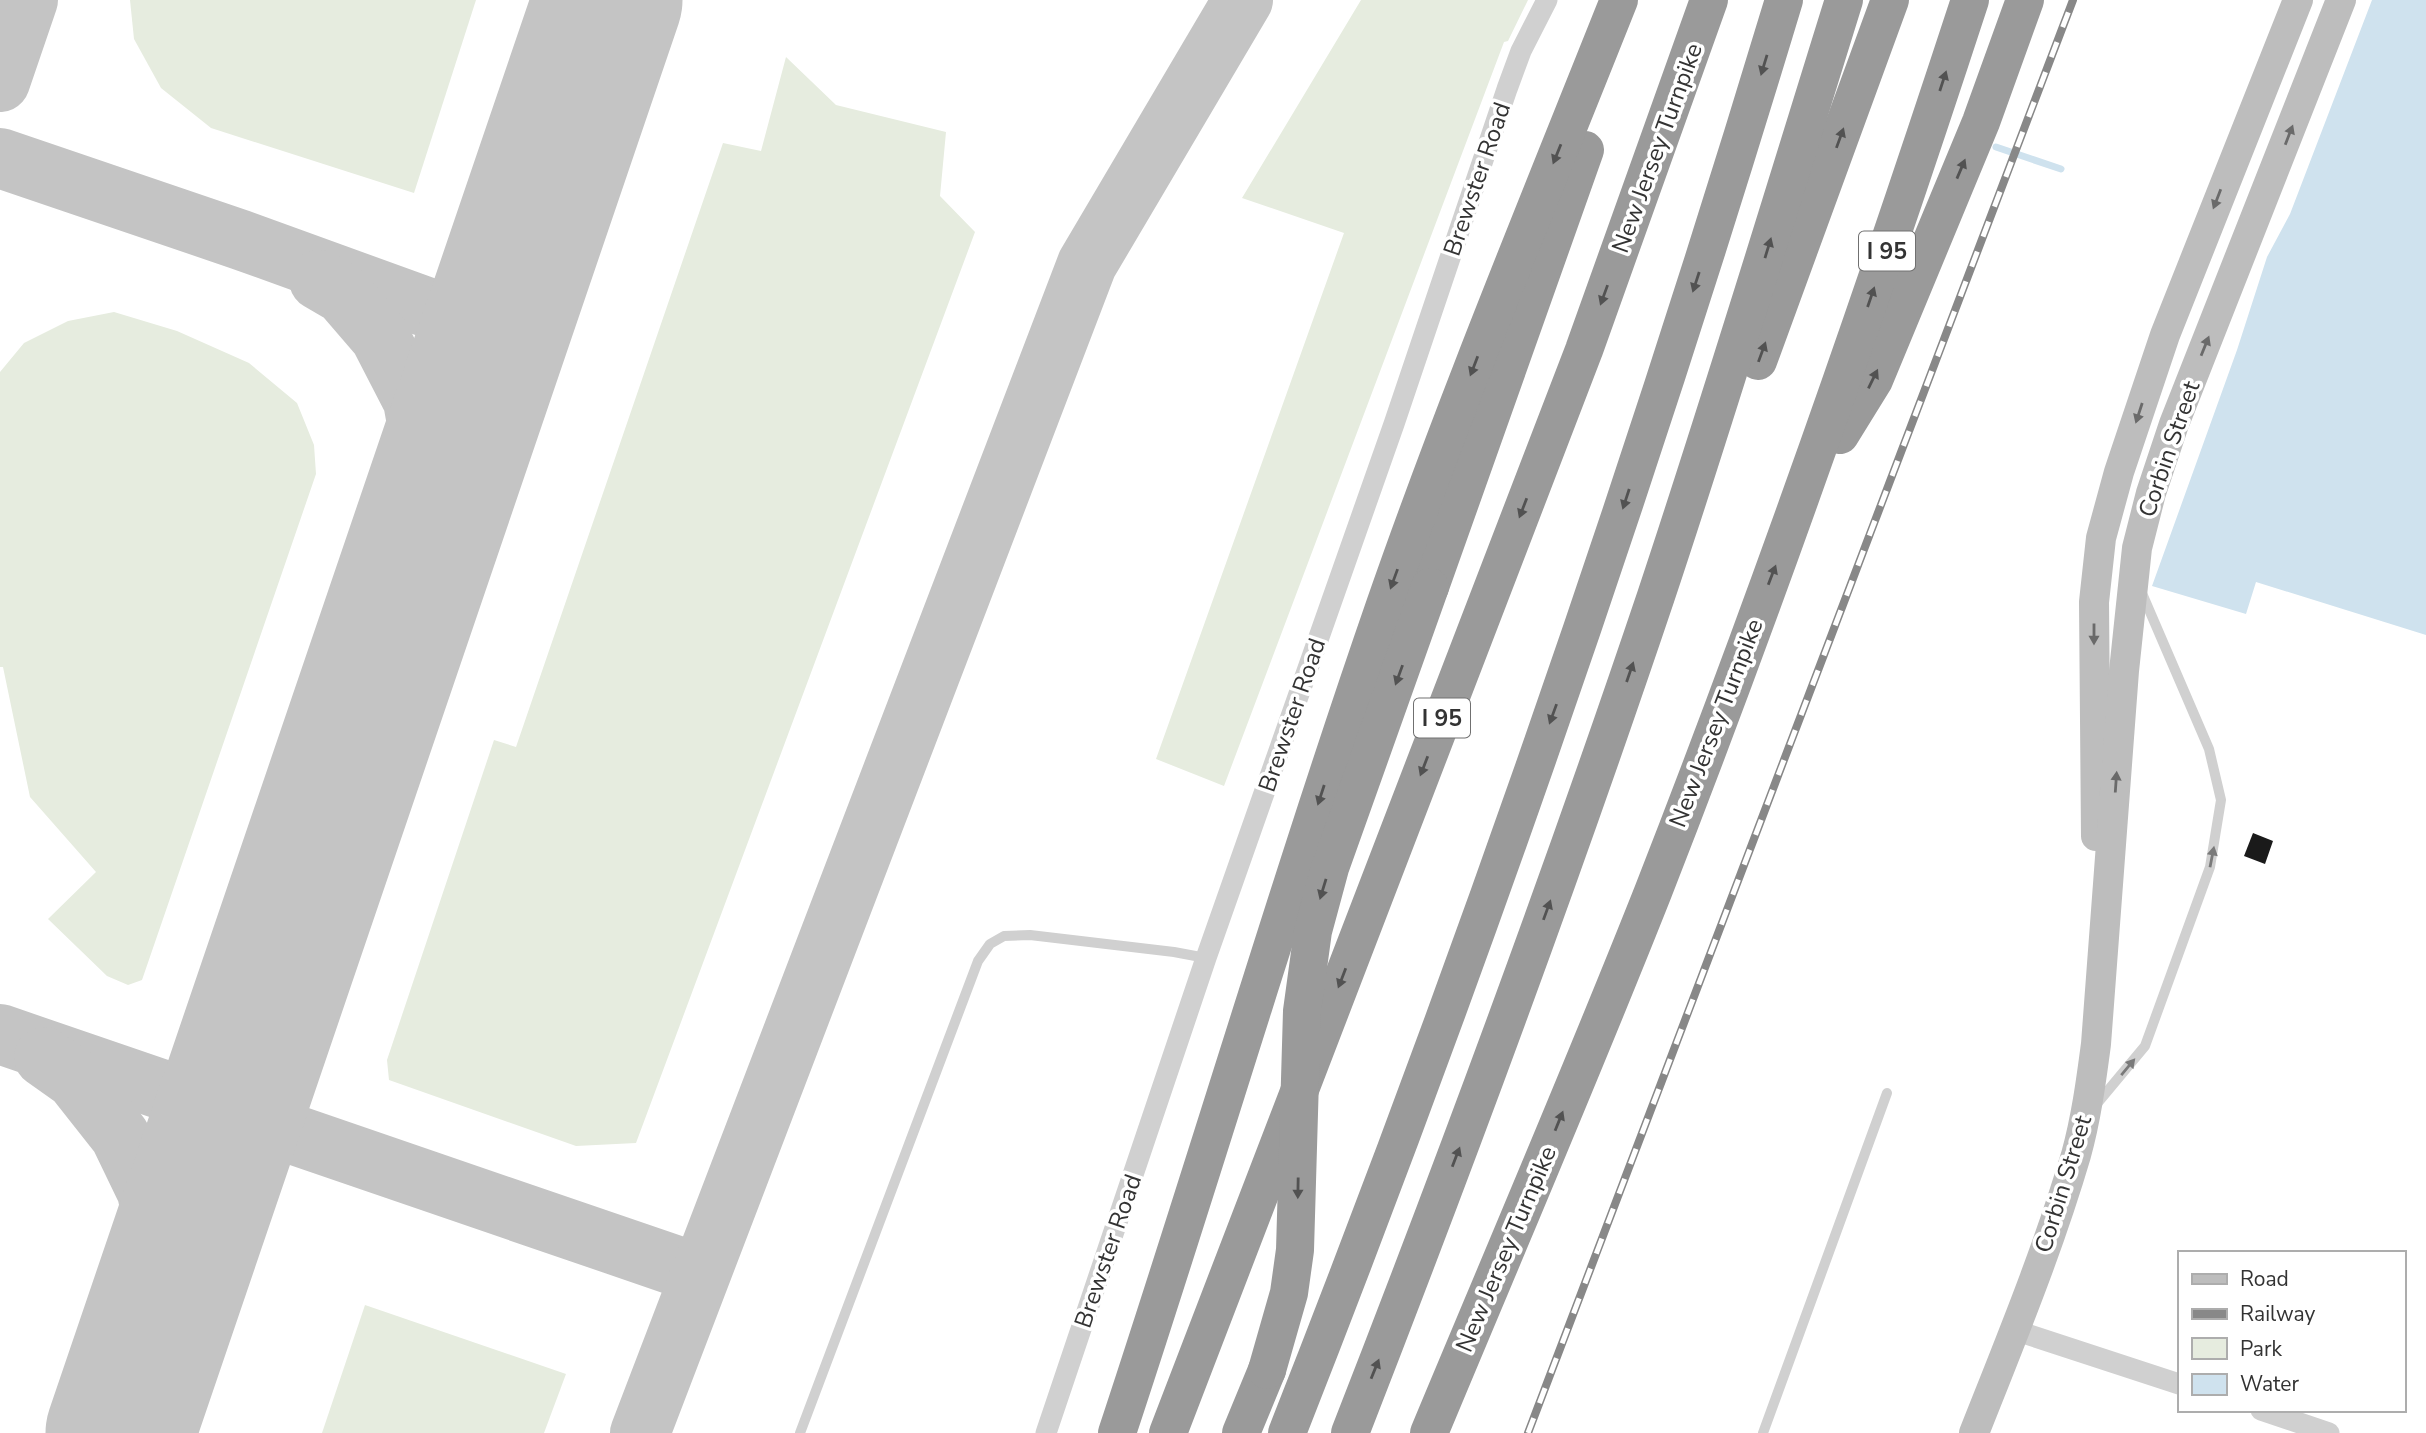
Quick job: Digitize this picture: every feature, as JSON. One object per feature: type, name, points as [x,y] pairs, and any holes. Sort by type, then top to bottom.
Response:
[{"type":"highway","points":[[1117,1433],[1258,988],[1385,606],[1448,431],[1619,0]]},
{"type":"highway","points":[[1241,1433],[1267,1370],[1289,1293],[1295,1250],[1302,1011],[1313,931],[1334,857],[1639,0]]},
{"type":"highway","name":"New Jersey Turnpike","points":[[1168,1433],[1584,350],[1709,0]]},
{"type":"highway","points":[[1287,1433],[1414,1103],[1568,671],[1705,253],[1783,0]]},
{"type":"highway","points":[[1350,1433],[1478,1100],[1558,880],[1765,260],[1844,0]]},
{"type":"highway","points":[[1687,500],[1748,388],[1890,0]]},
{"type":"highway","name":"New Jersey Turnpike","points":[[1429,1433],[1653,891],[1800,500],[1894,232],[1970,0]]},
{"type":"highway","points":[[1800,500],[1874,380],[1981,122],[2025,0]]},
{"type":"main road","name":"Corbin Street","points":[[2106,923],[2094,823],[2094,602],[2101,538],[2119,472],[2165,335],[2298,0]]},
{"type":"main road","name":"Corbin Street","points":[[1974,1433],[2058,1212],[2084,1119],[2096,1044],[2124,671],[2137,548],[2151,493],[2174,424],[2341,0]]},
{"type":"street","name":"Brewster Road","points":[[1046,1433],[1206,958],[1394,424],[1507,89],[1521,51],[1547,0]]},
{"type":"street","points":[[2014,1330],[2178,1384]]},
{"type":"street","points":[[2267,1412],[2329,1433]]},
{"type":"lane","points":[[2084,1119],[2145,1046],[2210,867],[2221,800],[2209,749],[2135,575]]},
{"type":"lane","points":[[800,1433],[978,961],[990,944],[1004,936],[1030,935],[1206,958]]},
{"type":"lane","points":[[1763,1433],[1887,1093]]},
{"type":"green space","points":[[130,0],[476,0],[414,193],[211,128],[161,88],[134,39]]},
{"type":"green space","points":[[1361,0],[1528,0],[1508,41],[1504,42],[1224,786],[1156,759],[1344,233],[1242,198]]},
{"type":"green space","points":[[786,57],[836,105],[946,132],[940,196],[975,232],[636,1143],[576,1146],[389,1080],[387,1060],[494,740],[516,747],[723,143],[761,151]]},
{"type":"green space","points":[[114,312],[177,331],[249,363],[297,403],[314,445],[316,474],[142,980],[128,985],[107,976],[48,919],[96,872],[30,797],[3,667],[0,667],[0,372],[24,343],[68,321]]},
{"type":"green space","points":[[365,1305],[566,1374],[544,1433],[322,1433]]},
{"type":"water","points":[[2372,0],[2426,0],[2426,635],[2256,582],[2246,614],[2152,586],[2237,350],[2267,257],[2290,214]]},
{"type":"building","points":[[2253,833],[2273,841],[2265,864],[2244,856]]},
{"type":"waterway","points":[[1996,147],[2061,169]]},
{"type":"taxiway","points":[[0,82],[28,0]]},
{"type":"taxiway","points":[[640,1433],[1087,264],[1243,0]]},
{"type":"taxiway","points":[[0,158],[241,240],[495,332]]},
{"type":"taxiway","points":[[319,280],[343,294],[380,337],[413,401],[425,468],[424,525],[409,585]]},
{"type":"taxiway","points":[[0,1034],[700,1274]]},
{"type":"taxiway","points":[[44,1057],[75,1079],[120,1136],[147,1192],[161,1261],[151,1325],[137,1383]]},
{"type":"runway","points":[[120,1433],[608,0]]},
{"type":"railway","points":[[1528,1433],[2073,0]]}]
